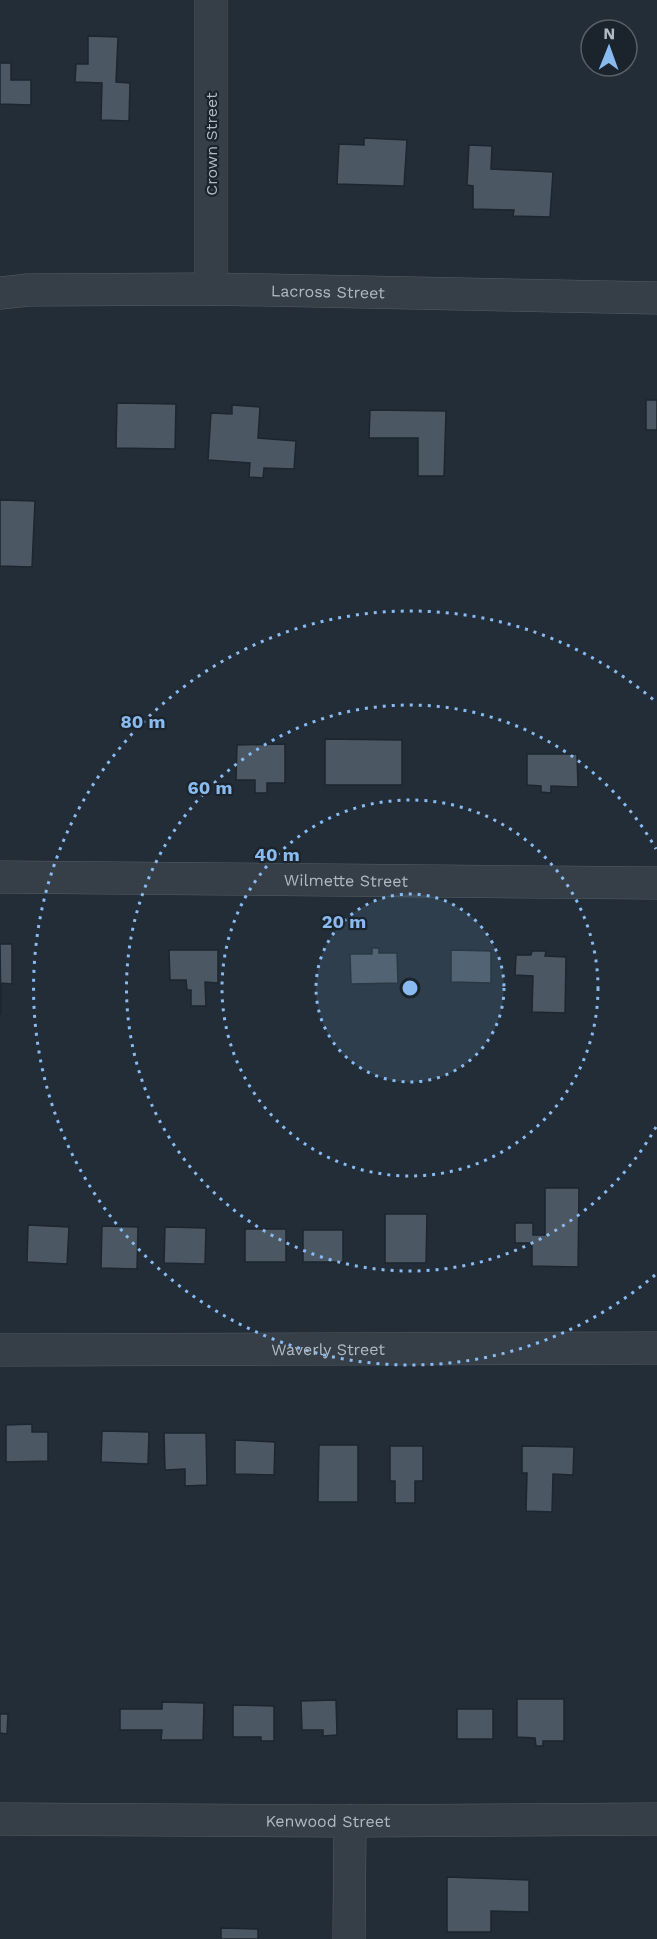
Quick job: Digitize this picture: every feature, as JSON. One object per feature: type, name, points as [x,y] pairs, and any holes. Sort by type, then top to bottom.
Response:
[{"type":"street","name":"Crown Street","points":[[211,0],[211,289]]},
{"type":"street","name":"Lacross Street","points":[[0,293],[28,290],[211,289],[657,298]]},
{"type":"street","name":"Wilmette Street","points":[[0,877],[657,883]]},
{"type":"street","name":"Waverly Street","points":[[0,1350],[657,1348]]},
{"type":"street","name":"Kenwood Street","points":[[0,1819],[350,1821],[657,1818]]},
{"type":"street","points":[[349,1939],[350,1821]]},
{"type":"building","points":[[88,36],[118,37],[116,82],[130,83],[129,121],[101,120],[102,83],[75,82],[76,64],[88,64]]},
{"type":"building","points":[[0,63],[11,63],[11,80],[31,80],[31,105],[0,104]]},
{"type":"building","points":[[364,138],[407,140],[404,186],[337,184],[339,144],[364,145]]},
{"type":"building","points":[[469,145],[492,146],[491,169],[553,172],[550,217],[513,216],[514,210],[473,209],[473,186],[467,185]]},
{"type":"building","points":[[646,400],[657,400],[657,430],[646,430]]},
{"type":"building","points":[[117,403],[176,404],[175,449],[116,448]]},
{"type":"building","points":[[232,405],[260,407],[258,438],[296,441],[294,469],[264,468],[263,478],[249,477],[250,463],[208,460],[211,413],[232,414]]},
{"type":"building","points":[[370,410],[446,411],[444,476],[418,476],[418,438],[369,438]]},
{"type":"building","points":[[0,500],[35,501],[32,567],[0,566]]},
{"type":"building","points":[[325,739],[402,740],[402,785],[325,785]]},
{"type":"building","points":[[285,744],[285,783],[267,783],[267,793],[255,793],[255,780],[236,780],[237,745]]},
{"type":"building","points":[[527,754],[577,754],[578,787],[551,786],[551,793],[541,792],[541,786],[527,785]]},
{"type":"building","points":[[0,944],[12,944],[12,984],[1,983],[1,1015]]},
{"type":"building","points":[[372,948],[379,948],[379,953],[397,953],[398,983],[351,984],[350,954],[372,954]]},
{"type":"building","points":[[169,950],[218,950],[218,983],[205,982],[206,1006],[191,1006],[191,990],[187,990],[186,980],[170,980]]},
{"type":"building","points":[[451,950],[491,951],[491,983],[451,982]]},
{"type":"building","points":[[532,951],[546,951],[545,956],[566,957],[565,1013],[532,1012],[533,976],[515,975],[516,955],[531,955]]},
{"type":"building","points":[[545,1188],[579,1188],[578,1267],[532,1266],[532,1243],[515,1243],[515,1223],[533,1223],[533,1235],[545,1235]]},
{"type":"building","points":[[385,1214],[427,1214],[426,1263],[385,1263]]},
{"type":"building","points":[[28,1225],[69,1227],[67,1264],[27,1262]]},
{"type":"building","points":[[102,1226],[138,1227],[137,1269],[101,1268]]},
{"type":"building","points":[[165,1227],[206,1228],[205,1264],[164,1263]]},
{"type":"building","points":[[245,1229],[286,1229],[286,1262],[245,1262]]},
{"type":"building","points":[[303,1230],[343,1230],[343,1262],[303,1262]]},
{"type":"building","points":[[32,1424],[32,1432],[48,1432],[48,1461],[6,1462],[6,1425]]},
{"type":"building","points":[[102,1431],[149,1432],[148,1464],[101,1462]]},
{"type":"building","points":[[164,1433],[206,1433],[207,1485],[185,1486],[185,1469],[165,1470]]},
{"type":"building","points":[[235,1440],[275,1442],[274,1475],[235,1474]]},
{"type":"building","points":[[319,1445],[358,1445],[358,1502],[318,1502]]},
{"type":"building","points":[[390,1446],[423,1446],[423,1481],[415,1481],[415,1503],[395,1503],[395,1481],[390,1481]]},
{"type":"building","points":[[522,1446],[574,1447],[573,1475],[553,1474],[552,1512],[526,1511],[527,1473],[522,1473]]},
{"type":"building","points":[[517,1699],[564,1699],[564,1741],[543,1741],[543,1746],[536,1746],[535,1738],[517,1737]]},
{"type":"building","points":[[336,1700],[337,1735],[323,1736],[323,1730],[302,1730],[301,1701]]},
{"type":"building","points":[[162,1702],[204,1703],[203,1740],[161,1740],[162,1730],[120,1730],[120,1709],[162,1709]]},
{"type":"building","points":[[233,1705],[274,1706],[274,1741],[261,1741],[261,1737],[233,1737]]},
{"type":"building","points":[[457,1709],[493,1709],[493,1739],[457,1739]]},
{"type":"building","points":[[0,1714],[8,1714],[7,1734],[0,1733]]},
{"type":"building","points":[[447,1877],[529,1880],[529,1912],[491,1911],[491,1932],[447,1932]]},
{"type":"building","points":[[221,1928],[258,1929],[258,1939],[221,1939]]}]
